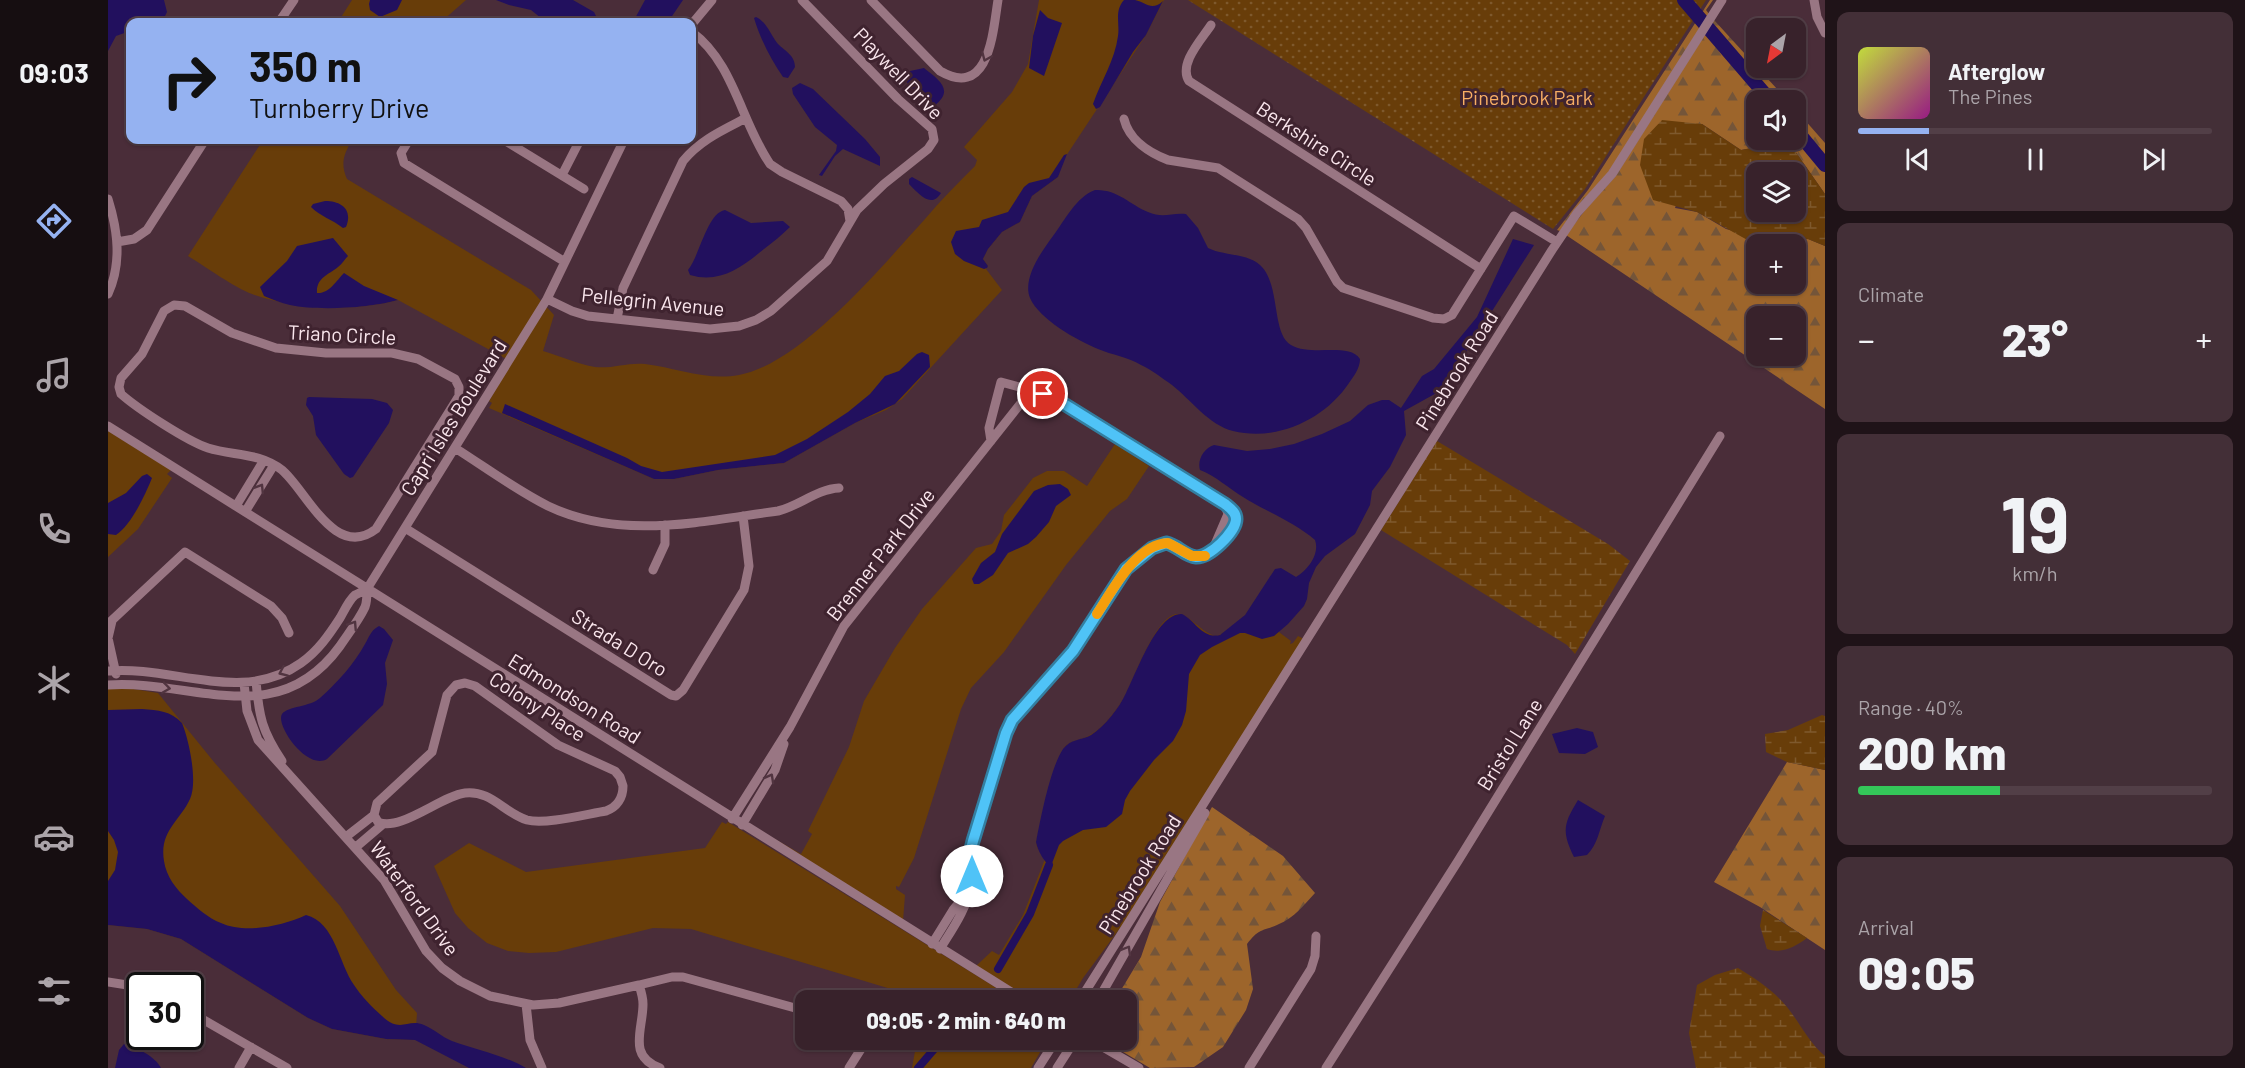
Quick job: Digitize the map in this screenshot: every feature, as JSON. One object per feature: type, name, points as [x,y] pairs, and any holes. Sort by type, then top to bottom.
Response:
[{"type":"street","points":[[282,18],[294,0]]},
{"type":"street","points":[[696,19],[712,0]]},
{"type":"street","name":"Playwell Drive","points":[[802,0],[898,99],[934,132],[934,140],[928,149],[876,191],[857,210],[850,221]]},
{"type":"street","points":[[871,0],[940,71],[960,77],[973,74],[986,61],[998,0]]},
{"type":"street","points":[[1814,0],[1817,17],[1825,33]]},
{"type":"street","name":"Pinebrook Road","points":[[1086,990],[1557,242],[1577,213],[1612,174],[1720,3]]},
{"type":"street","name":"Berkshire Circle","points":[[1211,24],[1187,63],[1185,71],[1189,81],[1481,269]]},
{"type":"street","points":[[696,36],[714,52],[746,118],[764,163],[838,198],[848,209],[850,221]]},
{"type":"street","points":[[617,319],[626,281],[683,161],[704,140],[746,118]]},
{"type":"street","points":[[1124,119],[1127,129],[1135,139],[1161,157],[1216,167],[1298,219],[1306,228],[1337,282],[1348,290],[1433,318],[1444,319],[1454,313],[1514,216],[1557,242]]},
{"type":"street","points":[[117,242],[134,239],[147,230],[202,144]]},
{"type":"street","points":[[407,144],[401,153],[404,163],[565,262]]},
{"type":"street","points":[[511,144],[584,189]]},
{"type":"street","points":[[562,175],[578,144]]},
{"type":"street","name":"Capri Isles Boulevard","points":[[113,685],[140,684],[245,698],[287,688],[318,668],[336,650],[365,606],[368,589],[547,299],[622,144]]},
{"type":"street","points":[[108,199],[117,242],[116,271],[108,294]]},
{"type":"street","name":"Pellegrin Avenue","points":[[547,299],[581,315],[710,329],[747,324],[771,311],[821,267],[835,249],[850,221]]},
{"type":"street","name":"Triano Circle","points":[[182,305],[232,333],[282,349],[326,353],[400,354],[428,364],[452,377],[458,384],[459,396],[446,418],[378,526],[366,536],[348,536],[321,519],[297,485],[274,465],[264,460],[252,455],[202,446],[121,394],[119,382],[142,354],[156,325],[169,307],[182,305]]},
{"type":"street","points":[[936,946],[957,905],[970,890],[973,841],[1006,733],[1016,714],[1073,651],[1123,574],[1136,559],[1163,543],[1173,545],[1196,557],[1205,555],[1230,532],[1236,522],[1234,512],[1225,504],[1056,399],[1043,394],[1001,382],[989,428],[991,441]]},
{"type":"street","name":"Brenner Park Drive","points":[[732,819],[790,727],[842,628],[1024,400],[1032,395],[1043,394]]},
{"type":"street","name":"Edmondson Road","points":[[108,426],[1008,990]]},
{"type":"street","name":"Bristol Lane","points":[[1326,1068],[1458,861],[1720,436]]},
{"type":"street","points":[[455,448],[533,497],[567,513],[615,525],[665,525],[785,510],[825,490],[839,488]]},
{"type":"street","points":[[236,506],[264,460]]},
{"type":"street","points":[[245,512],[274,465]]},
{"type":"street","name":"Strada D Oro","points":[[405,528],[676,698],[744,590],[749,566],[743,516]]},
{"type":"street","points":[[653,570],[665,544],[665,525]]},
{"type":"street","points":[[113,685],[108,638],[110,623],[185,552],[271,606],[282,618],[289,633]]},
{"type":"street","name":"Capri Isles Boulevard","points":[[112,671],[133,671],[244,683],[275,676],[293,668],[309,656],[325,640],[354,596],[368,589]]},
{"type":"street","points":[[325,640],[336,650]]},
{"type":"street","name":"Waterford Drive","points":[[256,681],[259,715],[266,734],[292,776]]},
{"type":"street","name":"Waterford Drive","points":[[244,683],[249,716],[258,740],[347,836],[384,880],[419,941],[442,968],[460,981],[480,992],[526,1004],[559,1003],[672,977],[683,977],[795,1008]]},
{"type":"street","name":"Colony Place","points":[[347,836],[374,815],[381,798],[432,752],[447,694],[456,685],[465,683],[475,686],[558,745],[615,771],[623,786],[619,801],[610,809],[541,821],[523,818],[487,796],[465,793],[407,818],[383,824],[356,847]]},
{"type":"street","name":"Brenner Park Drive","points":[[742,825],[775,770],[790,727]]},
{"type":"street","name":"Pinebrook Road","points":[[1104,990],[1196,831],[1228,765]]},
{"type":"street","points":[[374,815],[376,820],[383,824]]},
{"type":"street","points":[[1249,1068],[1311,969],[1315,956],[1316,936]]},
{"type":"street","points":[[108,982],[126,985]]},
{"type":"street","points":[[639,985],[643,1002],[639,1049],[645,1060],[660,1068]]},
{"type":"street","points":[[526,1004],[530,1040],[542,1068]]},
{"type":"street","points":[[204,1020],[287,1068]]},
{"type":"street","points":[[239,1068],[251,1047]]},
{"type":"street","points":[[849,1068],[860,1050]]},
{"type":"street","points":[[1038,1068],[1050,1050]]},
{"type":"street","points":[[1057,1068],[1069,1050]]},
{"type":"street","points":[[1108,1050],[1139,1068]]},
{"type":"green space","points":[[352,0],[466,0],[446,18],[341,18]]},
{"type":"green space","points":[[1039,0],[1164,0],[1146,35],[1064,159],[1058,177],[1032,196],[1020,222],[1002,232],[988,249],[983,259],[988,266],[986,269],[1002,290],[902,399],[886,410],[855,423],[784,463],[718,470],[674,479],[654,479],[489,408],[492,403],[489,401],[512,362],[398,300],[344,307],[286,303],[245,291],[188,256],[260,144],[350,144],[344,159],[347,179],[531,290],[554,315],[543,351],[595,367],[639,364],[704,375],[739,375],[763,367],[788,352],[814,333],[864,286],[975,166],[977,160],[964,147],[1012,92],[1028,64]]},
{"type":"green space","name":"Pinebrook Park","points":[[1188,0],[1706,0],[1585,189],[1553,229]]},
{"type":"green space","points":[[1710,0],[1713,0],[1706,10],[1709,14],[1609,172],[1574,210],[1560,231],[1557,230],[1588,190]]},
{"type":"green space","points":[[1714,20],[1746,55],[1746,78],[1767,78],[1778,90],[1746,90],[1746,149],[1741,150],[1702,124],[1675,208],[1697,212],[1726,229],[1746,234],[1746,294],[1806,294],[1806,239],[1825,246],[1825,409],[1761,366],[1806,366],[1806,306],[1746,306],[1746,356],[1566,235],[1615,177]]},
{"type":"green space","points":[[1662,120],[1702,124],[1741,150],[1795,151],[1803,162],[1746,162],[1746,222],[1806,222],[1806,167],[1825,194],[1825,246],[1806,239],[1806,234],[1746,234],[1746,239],[1697,212],[1653,200],[1640,165],[1644,139]]},
{"type":"green space","points":[[1806,121],[1825,143],[1825,194],[1806,167],[1806,162],[1803,162],[1792,150],[1806,150]]},
{"type":"green space","points":[[108,431],[171,470],[167,474],[172,478],[138,529],[108,557]]},
{"type":"green space","points":[[1437,441],[1608,544],[1630,561],[1575,654],[1567,645],[1381,530]]},
{"type":"green space","points":[[1115,444],[1149,466],[1127,499],[1110,511],[1066,565],[1004,652],[971,688],[961,709],[914,858],[899,887],[896,886],[896,889],[905,895],[903,921],[757,829],[801,854],[812,834],[808,831],[849,747],[864,701],[895,648],[922,609],[976,548],[992,544],[1001,531],[1004,515],[1033,478],[1047,471],[1064,471],[1087,486]]},
{"type":"green space","points":[[1249,610],[1291,641],[1290,644],[1298,636],[1304,639],[1123,924],[1076,990],[1016,990],[976,966],[992,951],[999,955],[1023,915],[1045,859],[1036,842],[1050,786],[1065,746],[1096,732],[1111,717],[1126,694],[1154,635],[1169,617],[1182,615],[1216,636],[1234,626]]},
{"type":"green space","points":[[127,688],[158,693],[214,762],[340,906],[396,990],[417,1013],[415,1040],[386,1039],[332,1029],[308,1018],[181,939],[147,929],[108,925],[108,689]]},
{"type":"green space","points":[[1822,715],[1825,716],[1825,770],[1787,762],[1766,752],[1765,734],[1788,730]]},
{"type":"green space","points":[[1787,762],[1825,770],[1825,950],[1760,907],[1714,882]]},
{"type":"green space","points":[[1212,807],[1283,856],[1315,893],[1289,918],[1258,932],[1247,944],[1253,989],[1246,1010],[1223,1047],[1194,1067],[1150,1068],[1120,1050],[1137,1050],[1137,990],[1121,990],[1141,957],[1160,902]]},
{"type":"green space","points":[[722,822],[726,824],[728,822],[1000,990],[892,990],[691,929],[653,928],[556,952],[508,951],[487,943],[468,928],[455,913],[434,866],[469,843],[526,872],[705,848]]},
{"type":"green space","points":[[1763,910],[1807,938],[1788,949],[1777,951],[1767,949],[1760,926]]},
{"type":"green space","points":[[1738,968],[1782,1001],[1809,1039],[1825,1056],[1825,1068],[1696,1068],[1689,1033],[1697,985],[1715,975]]},
{"type":"green space","points":[[915,1050],[1041,1050],[1031,1068],[912,1068]]},
{"type":"shaded area","points":[[108,0],[164,0],[167,12],[164,18],[126,18],[126,32],[116,36],[108,51]]},
{"type":"shaded area","points":[[370,0],[402,0],[397,10],[380,17],[370,10]]},
{"type":"shaded area","points":[[496,0],[573,0],[594,12],[597,18],[541,18],[531,10]]},
{"type":"shaded area","points":[[645,0],[683,0],[671,18],[635,18]]},
{"type":"shaded area","points":[[1124,0],[1135,0],[1152,6],[1163,1],[1146,35],[1133,52],[1100,107],[1096,109],[1093,104],[1114,54],[1118,36],[1118,13]]},
{"type":"shaded area","points":[[1040,10],[1048,18],[1062,23],[1044,76],[1029,68],[1033,36]]},
{"type":"shaded area","points":[[756,17],[765,24],[778,43],[793,58],[795,67],[788,78],[783,77],[770,56],[756,26],[754,18]]},
{"type":"shaded area","points":[[924,68],[939,81],[944,90],[940,100],[934,106],[927,105],[904,79],[910,71]]},
{"type":"shaded area","points":[[800,83],[813,89],[865,139],[880,157],[880,166],[843,149],[835,156],[822,176],[819,175],[836,151],[837,145],[815,127],[793,94],[792,88]]},
{"type":"shaded area","points":[[1067,154],[1058,177],[1032,196],[1020,222],[1002,232],[988,249],[983,259],[987,268],[984,269],[964,261],[955,254],[951,242],[956,231],[979,227],[982,220],[1008,212],[1024,187],[1029,183],[1049,178]]},
{"type":"shaded area","points":[[912,177],[941,193],[933,200],[925,198],[909,184],[909,179]]},
{"type":"shaded area","points":[[1095,190],[1116,194],[1154,214],[1186,214],[1198,228],[1208,248],[1249,258],[1260,265],[1267,273],[1271,284],[1281,330],[1291,345],[1309,350],[1347,351],[1360,359],[1356,372],[1339,396],[1313,417],[1283,430],[1250,434],[1233,431],[1208,418],[1172,385],[1149,369],[1090,345],[1050,321],[1030,298],[1028,290],[1034,265],[1071,210],[1088,193]]},
{"type":"shaded area","points":[[325,201],[341,205],[347,211],[346,227],[343,228],[311,207],[313,204]]},
{"type":"shaded area","points":[[725,210],[751,223],[783,221],[790,227],[739,268],[711,277],[690,275],[688,270],[709,226],[719,213]]},
{"type":"shaded area","points":[[333,238],[348,256],[321,280],[317,293],[329,289],[344,273],[364,286],[398,300],[359,307],[315,308],[290,305],[264,296],[260,287],[287,261],[297,246]]},
{"type":"shaded area","points":[[1513,239],[1534,245],[1442,390],[1404,411],[1406,435],[1390,467],[1372,491],[1370,505],[1355,534],[1325,556],[1316,567],[1309,583],[1304,606],[1274,636],[1262,639],[1240,633],[1200,655],[1189,674],[1186,711],[1182,725],[1173,741],[1154,760],[1130,791],[1122,814],[1106,827],[1083,830],[1063,841],[1059,845],[1051,866],[1049,865],[1036,842],[1046,794],[1058,758],[1066,746],[1091,735],[1111,716],[1123,699],[1148,646],[1164,623],[1173,616],[1182,614],[1204,632],[1214,636],[1220,635],[1245,615],[1275,569],[1281,568],[1296,577],[1309,566],[1316,551],[1315,540],[1307,534],[1200,470],[1200,458],[1204,452],[1214,445],[1247,451],[1294,444],[1350,421],[1368,405],[1382,400],[1389,400],[1401,408],[1422,376],[1434,369],[1477,317]]},
{"type":"shaded area","points":[[922,352],[929,355],[930,367],[895,404],[855,423],[784,463],[718,470],[674,479],[654,479],[502,413],[505,404],[641,466],[662,472],[775,455],[807,439],[848,412],[870,394],[885,376],[899,371]]},
{"type":"shaded area","points":[[309,397],[372,399],[387,403],[393,410],[389,423],[353,477],[350,478],[344,474],[316,435],[313,416],[306,405]]},
{"type":"shaded area","points":[[147,474],[152,478],[133,517],[116,535],[108,534],[108,503],[126,493],[142,476]]},
{"type":"shaded area","points":[[1060,484],[1068,489],[1071,495],[1056,506],[1049,522],[1028,544],[1008,553],[993,575],[979,584],[974,584],[972,579],[981,563],[995,552],[1002,534],[1034,491],[1048,485]]},
{"type":"shaded area","points":[[379,626],[393,640],[385,663],[387,684],[383,705],[327,759],[319,761],[311,759],[294,745],[288,736],[281,720],[282,714],[289,709],[320,698],[345,673],[372,632]]},
{"type":"shaded area","points":[[142,709],[169,714],[182,723],[192,761],[193,782],[190,799],[167,834],[163,851],[169,877],[187,899],[216,921],[241,928],[275,925],[306,915],[316,919],[330,935],[357,989],[389,1021],[399,1025],[418,1023],[424,1025],[452,1041],[499,1056],[526,1068],[469,1068],[415,1040],[386,1039],[332,1029],[308,1018],[181,939],[147,929],[108,925],[108,881],[115,870],[118,852],[108,831],[108,710]]},
{"type":"shaded area","points":[[1577,728],[1593,732],[1598,747],[1585,754],[1559,753],[1552,734]]},
{"type":"shaded area","points":[[1578,800],[1605,816],[1591,851],[1587,855],[1574,857],[1567,840],[1566,827]]},
{"type":"shaded area","points":[[124,1044],[126,1050],[140,1050],[155,1060],[161,1068],[115,1068],[119,1050]]},
{"type":"waterway","points":[[1684,0],[1761,90]]},
{"type":"waterway","points":[[1806,142],[1825,165]]},
{"type":"waterway","points":[[998,969],[1030,914],[1049,865]]},
{"type":"waterway","points":[[918,1068],[933,1050]]},
{"type":"slow traffic","points":[[1097,614],[1126,569],[1155,546],[1168,543],[1189,555],[1205,556]]},
{"type":"route","points":[[972,876],[970,853],[973,841],[1008,727],[1016,714],[1073,651],[1126,569],[1136,559],[1155,546],[1166,543],[1192,556],[1205,555],[1233,529],[1236,522],[1234,512],[1225,504],[1056,399],[1043,394]]}]
